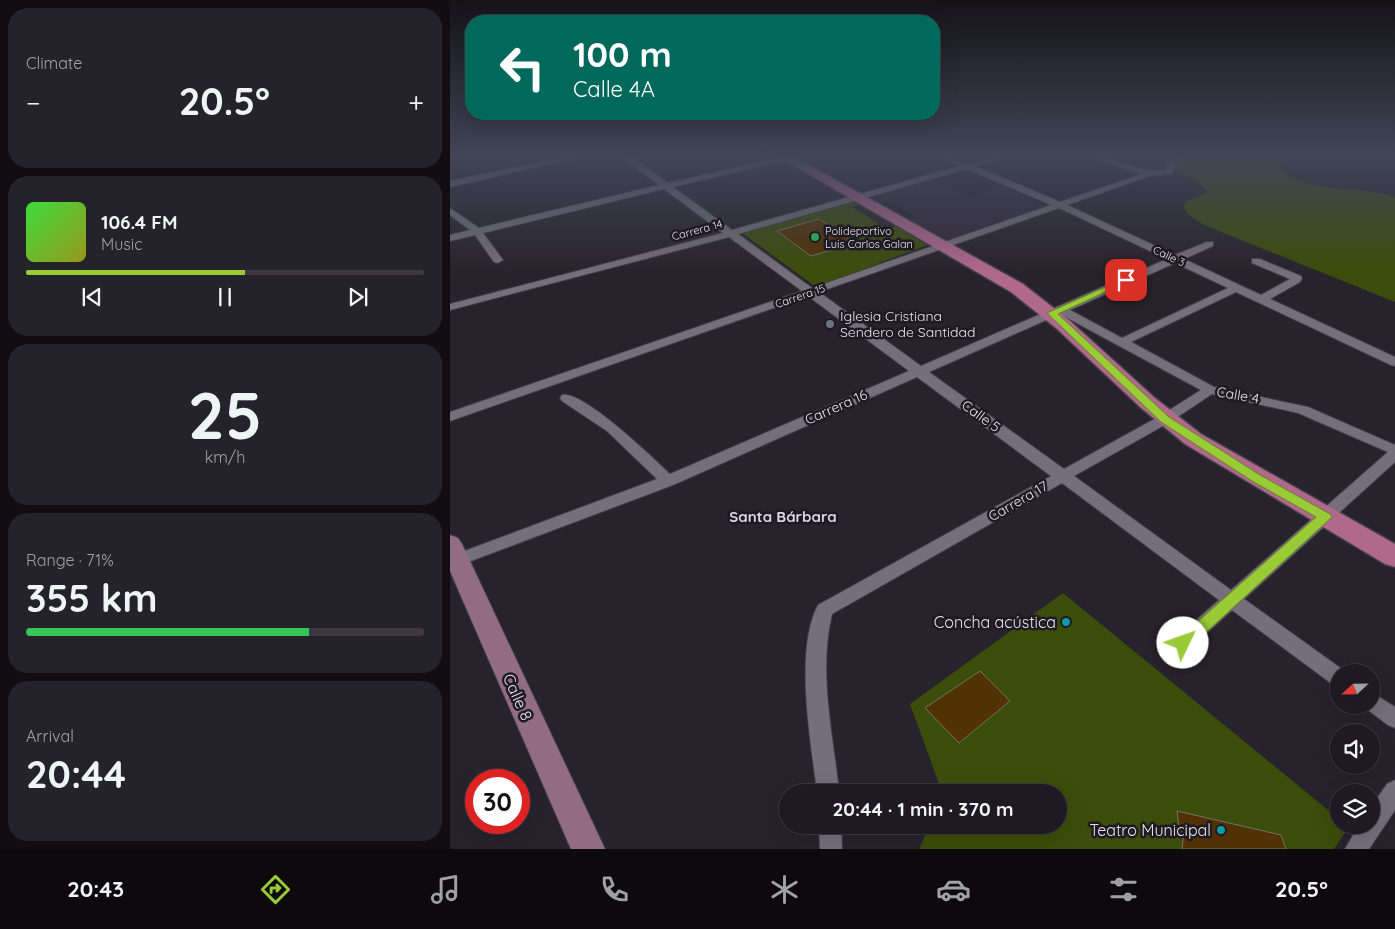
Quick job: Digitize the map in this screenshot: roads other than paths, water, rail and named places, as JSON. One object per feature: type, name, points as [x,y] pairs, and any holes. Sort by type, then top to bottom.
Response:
[{"type":"main road","name":"Calle 4","points":[[853,195],[1057,311]]},
{"type":"main road","points":[[1057,311],[1165,419],[1248,473],[1395,557]]},
{"type":"main road","name":"Calle 8","points":[[454,552],[588,849]]},
{"type":"street","points":[[450,238],[631,195]]},
{"type":"street","name":"Calle 5","points":[[679,195],[1330,671]]},
{"type":"street","name":"Carrera 14","points":[[450,307],[501,295],[870,195]]},
{"type":"street","name":"Calle 3","points":[[1034,195],[1395,362]]},
{"type":"street","name":"Carrera 15","points":[[450,417],[1088,195]]},
{"type":"street","points":[[450,211],[477,231],[498,260]]},
{"type":"street","name":"Carrera 16","points":[[454,552],[668,481],[1174,258],[1210,244]]},
{"type":"street","points":[[1256,261],[1296,278],[1296,280],[1260,300]]},
{"type":"street","points":[[1122,342],[1236,288]]},
{"type":"street","name":"Calle 4","points":[[1057,311],[1122,342],[1210,390],[1269,401],[1303,410],[1395,450]]},
{"type":"street","name":"Carrera 17","points":[[827,784],[815,662],[817,631],[824,610],[1165,419],[1210,390]]},
{"type":"street","points":[[566,398],[612,428],[668,481]]},
{"type":"street","points":[[1183,643],[1395,454]]},
{"type":"street","points":[[1380,708],[1395,719]]},
{"type":"street","points":[[1356,849],[1395,790]]},
{"type":"street","points":[[830,834],[831,849]]},
{"type":"place","name":"Polideportivo Luis Carlos Galan","points":[[815,237]]},
{"type":"place","name":"Iglesia Cristiana Sendero de Santidad","points":[[830,324]]},
{"type":"place","name":"Concha acústica","points":[[1066,622]]},
{"type":"place","name":"Teatro Municipal","points":[[1221,830]]},
{"type":"district","name":"Santa Bárbara","points":[[783,517]]}]
